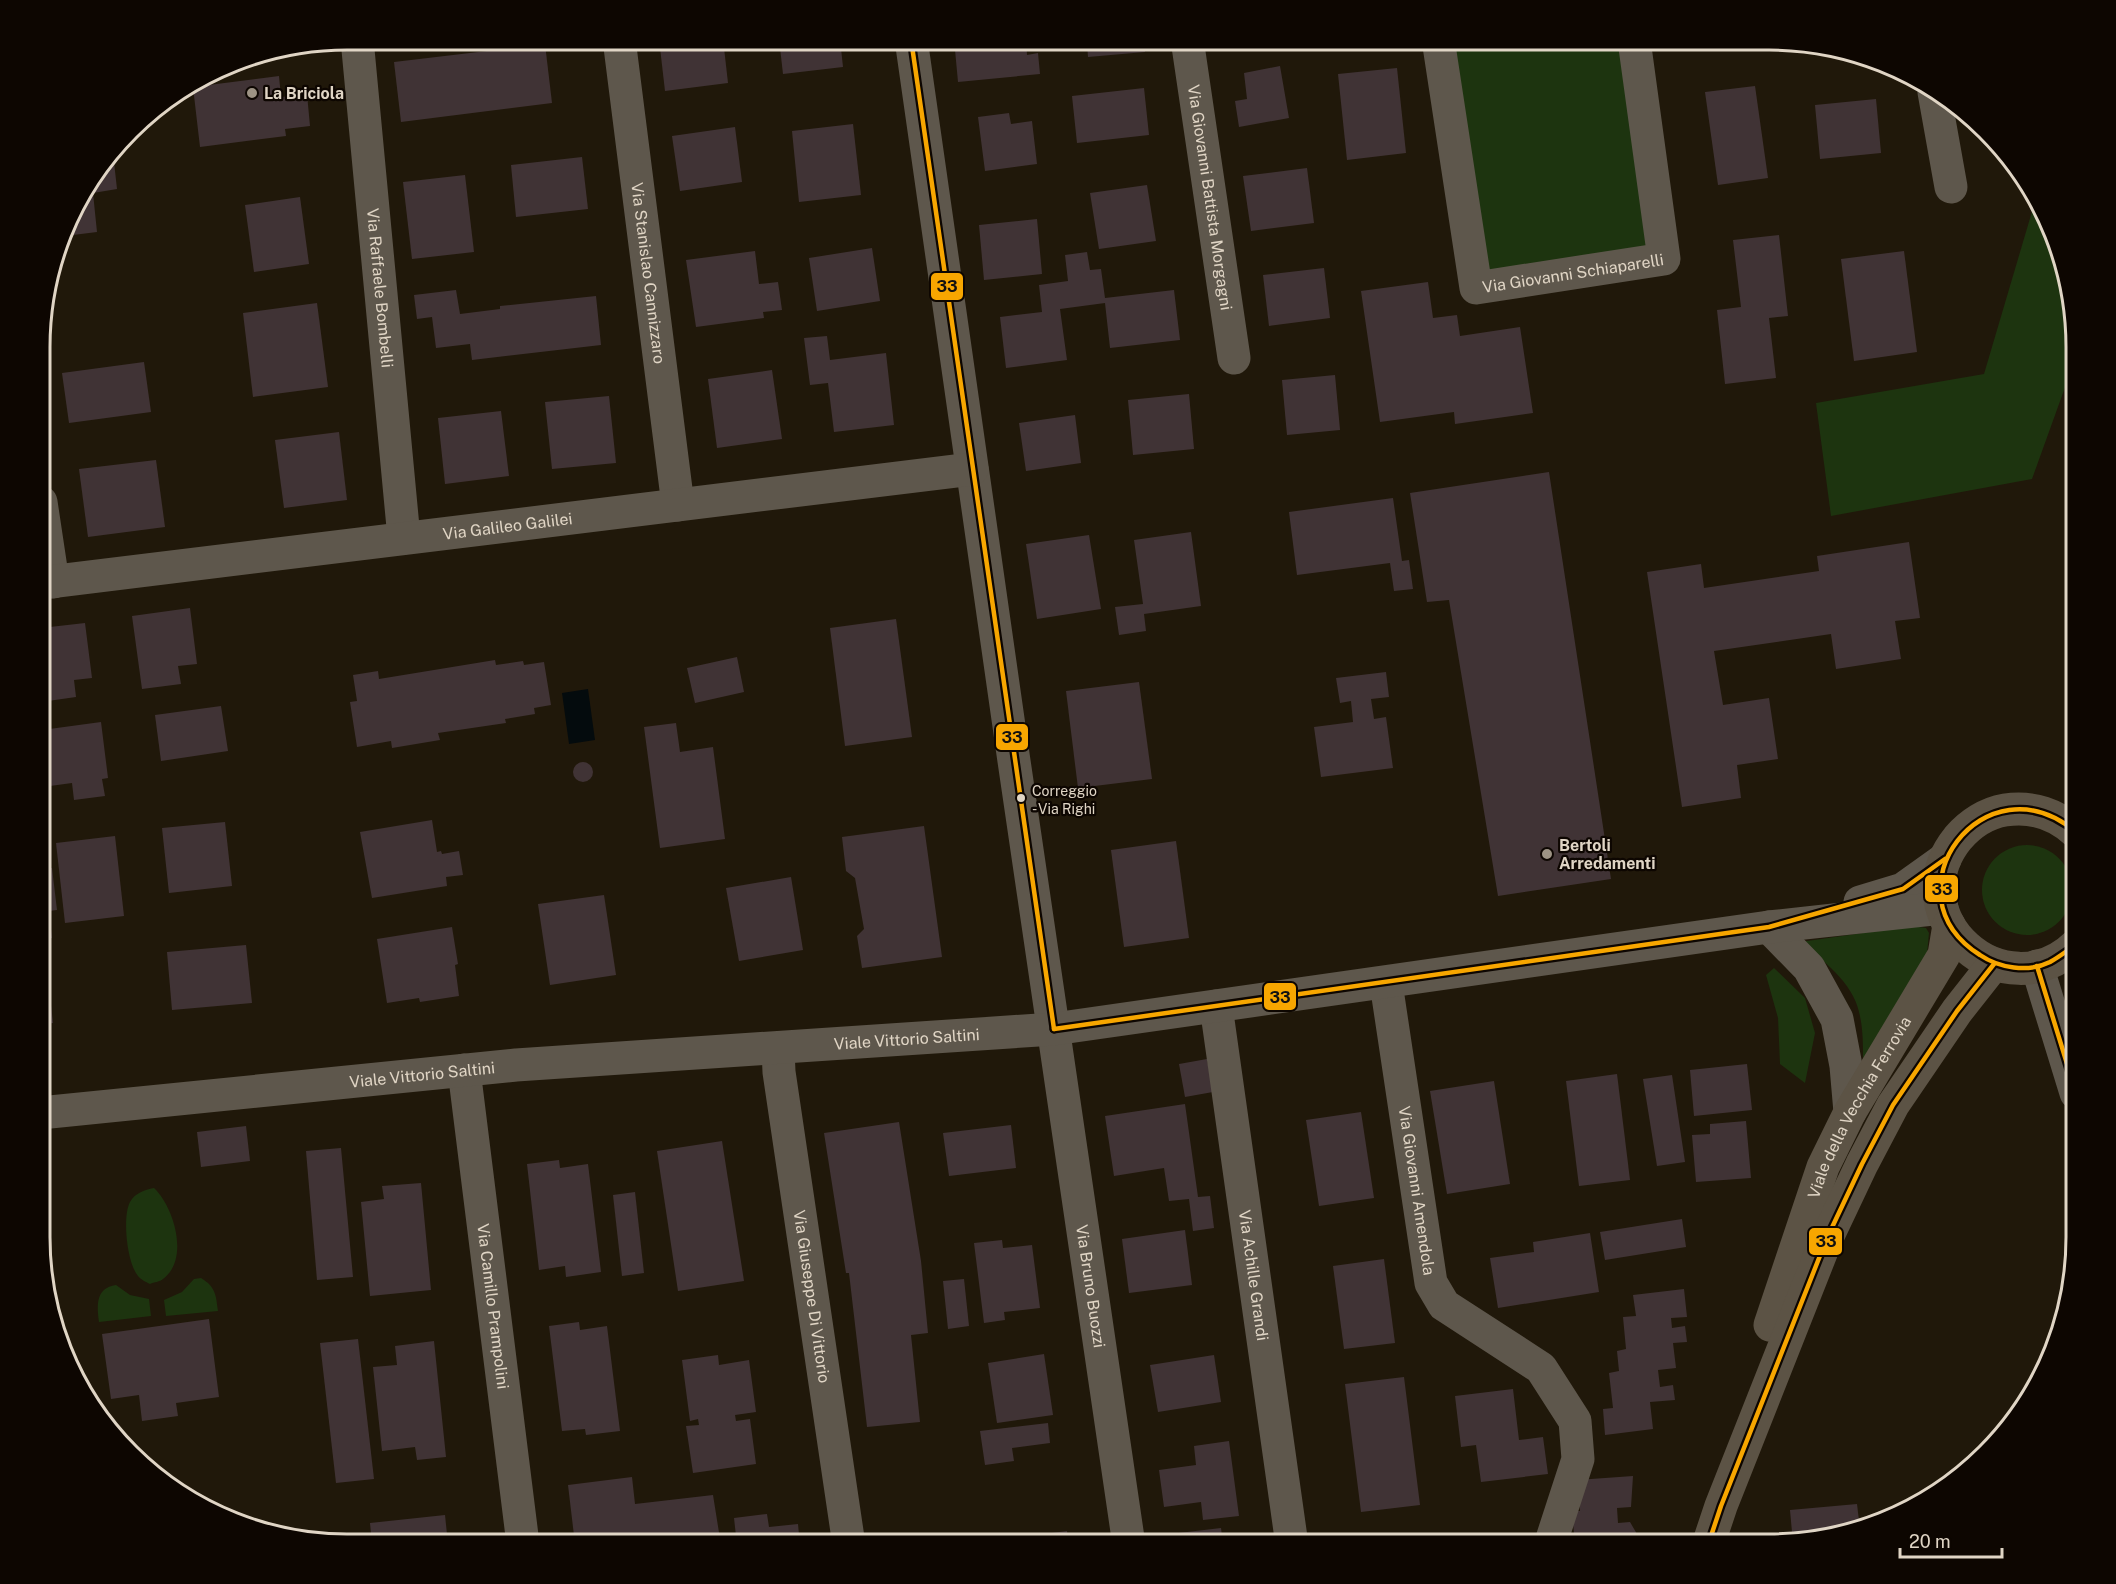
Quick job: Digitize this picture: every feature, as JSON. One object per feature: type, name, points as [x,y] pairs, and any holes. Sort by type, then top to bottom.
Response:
[{"type":"main road","points":[[2043,812],[2066,803]]},
{"type":"main road","points":[[1946,859],[1963,833],[1998,812],[2017,809],[2043,812],[2066,824]]},
{"type":"main road","name":"Viale della Vecchia Ferrovia","points":[[1721,1506],[1756,1364],[1823,1167],[1850,1112],[1944,955],[1946,916],[1940,889],[1946,859]]},
{"type":"main road","points":[[1946,916],[1956,936],[1971,952],[1994,964],[2020,968],[2037,966],[2058,958],[2066,952]]},
{"type":"main road","name":"Viale della Vecchia Ferrovia","points":[[1712,1534],[1827,1238],[1862,1164],[1893,1106],[1958,1011],[1994,964]]},
{"type":"street","name":"Via Raffaele Bombelli","points":[[358,49],[404,538]]},
{"type":"street","name":"Via Stanislao Cannizzaro","points":[[620,49],[678,505]]},
{"type":"street","name":"Via Bruno Buozzi","points":[[912,49],[1127,1534]]},
{"type":"street","name":"Via Giovanni Battista Morgagni","points":[[1188,49],[1234,357]]},
{"type":"street","name":"Via Giovanni Schiaparelli","points":[[1440,49],[1476,288],[1664,259],[1635,49]]},
{"type":"street","points":[[1935,100],[1951,187]]},
{"type":"street","name":"Via Galileo Galilei","points":[[50,583],[972,469]]},
{"type":"street","name":"Viale Vittorio Saltini","points":[[1769,927],[1903,889],[1946,859]]},
{"type":"street","name":"Viale Vittorio Saltini","points":[[50,1112],[464,1070],[1054,1029],[1769,927],[1946,916]]},
{"type":"street","points":[[1769,927],[1809,968],[1837,1019],[1846,1066],[1850,1112]]},
{"type":"street","points":[[2037,966],[2066,1060]]},
{"type":"street","name":"Via Giovanni Amendola","points":[[1386,982],[1431,1283],[1444,1305],[1541,1368],[1575,1421],[1578,1459],[1554,1534]]},
{"type":"street","name":"Via Achille Grandi","points":[[1216,1006],[1290,1534]]},
{"type":"street","name":"Via Giuseppe Di Vittorio","points":[[778,1049],[779,1072],[847,1534]]},
{"type":"street","name":"Via Camillo Prampolini","points":[[464,1070],[522,1534]]},
{"type":"green space","points":[[1454,49],[1621,49],[1650,246],[1488,271]]},
{"type":"green space","points":[[2033,209],[2051,251],[2061,289],[2066,327],[2066,385],[2032,479],[1831,516],[1816,403],[1984,374]]},
{"type":"green space","points":[[2018,846],[2036,846],[2052,853],[2066,869],[2066,911],[2052,927],[2036,934],[2018,934],[2002,927],[1990,915],[1983,899],[1983,881],[1990,865],[2002,853]]},
{"type":"green space","points":[[1912,926],[1926,928],[1929,933],[1927,954],[1863,1059],[1860,1018],[1856,1001],[1835,972],[1800,942]]},
{"type":"green space","points":[[1774,968],[1805,998],[1815,1033],[1805,1083],[1780,1064],[1778,1018],[1766,975]]},
{"type":"green space","points":[[154,1188],[168,1207],[176,1233],[177,1246],[176,1259],[171,1270],[162,1280],[150,1284],[139,1277],[134,1270],[127,1240],[126,1218],[134,1196]]},
{"type":"green space","points":[[201,1278],[212,1288],[216,1296],[218,1311],[166,1316],[164,1300],[182,1292],[194,1279]]},
{"type":"green space","points":[[116,1285],[130,1295],[149,1299],[151,1316],[99,1322],[98,1304],[101,1294],[109,1287]]},
{"type":"shaded area","points":[[588,689],[595,740],[569,744],[562,693]]},
{"type":"building","points":[[503,49],[546,49],[552,103],[401,122],[394,62]]},
{"type":"building","points":[[660,49],[724,49],[728,83],[665,91]]},
{"type":"building","points":[[780,49],[841,49],[843,67],[783,74]]},
{"type":"building","points":[[955,49],[1027,49],[1027,55],[1038,53],[1040,74],[958,82]]},
{"type":"building","points":[[1087,49],[1145,49],[1145,52],[1088,57]]},
{"type":"building","points":[[1280,66],[1289,118],[1239,127],[1235,101],[1247,99],[1244,73]]},
{"type":"building","points":[[1397,68],[1406,153],[1347,160],[1338,74]]},
{"type":"building","points":[[279,76],[281,97],[307,94],[310,126],[285,129],[286,136],[200,147],[194,92],[205,86]]},
{"type":"building","points":[[1755,86],[1768,178],[1718,185],[1705,92]]},
{"type":"building","points":[[1144,88],[1149,135],[1077,143],[1072,96]]},
{"type":"building","points":[[1876,99],[1881,153],[1820,159],[1815,105]]},
{"type":"building","points":[[1009,113],[1011,124],[1032,121],[1037,164],[985,171],[978,117]]},
{"type":"building","points":[[853,124],[861,195],[799,202],[792,131]]},
{"type":"building","points":[[735,127],[742,182],[680,191],[672,136]]},
{"type":"building","points":[[582,157],[588,209],[516,217],[511,165]]},
{"type":"building","points":[[114,162],[117,189],[93,193],[97,232],[71,235],[89,198]]},
{"type":"building","points":[[1307,168],[1314,223],[1251,231],[1243,176]]},
{"type":"building","points":[[465,175],[474,252],[412,259],[403,182]]},
{"type":"building","points":[[1147,185],[1156,241],[1099,249],[1090,193]]},
{"type":"building","points":[[300,197],[309,264],[254,272],[245,205]]},
{"type":"building","points":[[1037,219],[1042,274],[984,280],[979,225]]},
{"type":"building","points":[[1779,235],[1788,316],[1769,318],[1776,378],[1725,384],[1717,310],[1741,307],[1733,240]]},
{"type":"building","points":[[872,248],[880,301],[817,311],[809,258]]},
{"type":"building","points":[[755,251],[759,284],[778,282],[782,310],[763,312],[764,318],[696,327],[686,260]]},
{"type":"building","points":[[1904,251],[1917,352],[1854,361],[1841,259]]},
{"type":"building","points":[[1087,252],[1090,270],[1101,269],[1105,298],[1174,290],[1180,340],[1110,348],[1105,303],[1060,309],[1067,360],[1006,368],[1000,317],[1042,312],[1039,285],[1068,281],[1065,255]]},
{"type":"building","points":[[1324,268],[1330,318],[1269,326],[1263,275]]},
{"type":"building","points":[[1428,282],[1433,318],[1457,315],[1460,336],[1520,327],[1533,413],[1455,424],[1454,412],[1380,422],[1361,291]]},
{"type":"building","points":[[456,290],[460,314],[500,309],[500,306],[596,296],[601,345],[472,360],[470,344],[436,348],[432,317],[417,319],[414,295]]},
{"type":"building","points":[[317,303],[328,387],[253,397],[243,313]]},
{"type":"building","points":[[827,336],[830,360],[886,353],[894,425],[834,432],[828,383],[810,385],[804,338]]},
{"type":"building","points":[[144,362],[151,412],[69,423],[62,373]]},
{"type":"building","points":[[772,370],[782,439],[717,448],[708,379]]},
{"type":"building","points":[[1335,375],[1340,430],[1287,435],[1282,380]]},
{"type":"building","points":[[1189,394],[1194,449],[1133,455],[1128,400]]},
{"type":"building","points":[[609,396],[616,463],[552,469],[545,402]]},
{"type":"building","points":[[501,411],[509,476],[445,484],[438,418]]},
{"type":"building","points":[[1075,415],[1081,463],[1026,471],[1019,423]]},
{"type":"building","points":[[339,432],[347,500],[284,508],[275,440]]},
{"type":"building","points":[[156,460],[165,527],[88,537],[79,469]]},
{"type":"building","points":[[1549,472],[1611,879],[1498,896],[1449,600],[1427,602],[1410,493]]},
{"type":"building","points":[[1393,498],[1402,561],[1409,560],[1413,589],[1394,591],[1390,563],[1297,575],[1289,512]]},
{"type":"building","points":[[1191,532],[1201,606],[1144,614],[1146,631],[1119,635],[1115,607],[1143,604],[1134,540]]},
{"type":"building","points":[[1089,535],[1101,609],[1037,619],[1026,544]]},
{"type":"building","points":[[1909,542],[1920,618],[1895,621],[1901,659],[1836,669],[1831,634],[1714,651],[1723,705],[1769,698],[1778,759],[1737,765],[1741,798],[1682,807],[1647,572],[1701,564],[1704,588],[1819,571],[1817,556]]},
{"type":"building","points":[[190,608],[197,664],[178,666],[181,684],[142,689],[132,616]]},
{"type":"building","points":[[896,619],[912,737],[845,746],[830,628]]},
{"type":"building","points":[[85,623],[92,678],[74,680],[76,697],[50,701],[50,627]]},
{"type":"building","points":[[737,657],[744,692],[695,703],[687,668]]},
{"type":"building","points":[[495,660],[496,665],[523,661],[524,665],[544,662],[551,705],[534,708],[535,714],[505,719],[506,723],[438,733],[440,740],[392,748],[391,741],[357,747],[350,702],[357,701],[353,675],[378,671],[379,679]]},
{"type":"building","points":[[1386,672],[1389,697],[1371,699],[1374,719],[1386,717],[1393,768],[1321,777],[1314,727],[1353,722],[1351,701],[1340,703],[1336,678]]},
{"type":"building","points":[[1139,682],[1152,779],[1078,788],[1066,691]]},
{"type":"building","points":[[221,706],[228,751],[161,761],[155,715]]},
{"type":"building","points":[[101,722],[108,778],[102,779],[105,796],[74,800],[72,783],[50,786],[50,729]]},
{"type":"building","points":[[676,723],[680,752],[713,747],[725,839],[660,848],[644,727]]},
{"type":"building","points":[[579,762],[587,762],[593,768],[593,776],[587,782],[579,782],[573,776],[573,768]]},
{"type":"building","points":[[432,820],[437,852],[441,851],[442,854],[459,851],[463,875],[446,877],[447,886],[372,898],[360,832]]},
{"type":"building","points":[[225,822],[232,886],[169,893],[162,828]]},
{"type":"building","points":[[924,826],[942,957],[862,968],[857,936],[864,929],[855,878],[846,871],[842,837]]},
{"type":"building","points":[[115,836],[124,916],[65,923],[56,843]]},
{"type":"building","points":[[1176,841],[1189,938],[1124,947],[1111,850]]},
{"type":"building","points":[[50,868],[52,868],[57,910],[50,911]]},
{"type":"building","points":[[791,877],[803,950],[739,961],[726,888]]},
{"type":"building","points":[[604,895],[616,975],[550,985],[538,904]]},
{"type":"building","points":[[452,927],[458,964],[455,965],[459,996],[420,1002],[419,998],[387,1003],[377,939]]},
{"type":"building","points":[[246,945],[252,1003],[172,1010],[167,952]]},
{"type":"building","points":[[50,996],[53,1023],[50,1023]]},
{"type":"building","points":[[1207,1059],[1213,1092],[1185,1097],[1179,1064]]},
{"type":"building","points":[[1747,1064],[1752,1110],[1694,1116],[1690,1070]]},
{"type":"building","points":[[1617,1074],[1630,1180],[1579,1186],[1566,1081]]},
{"type":"building","points":[[1672,1075],[1685,1162],[1657,1166],[1643,1079]]},
{"type":"building","points":[[1494,1081],[1510,1184],[1447,1194],[1430,1091]]},
{"type":"building","points":[[1185,1104],[1198,1197],[1210,1196],[1214,1228],[1193,1231],[1189,1199],[1169,1201],[1164,1168],[1114,1176],[1105,1116]]},
{"type":"building","points":[[1361,1112],[1374,1198],[1319,1206],[1306,1120]]},
{"type":"building","points":[[1746,1121],[1751,1178],[1696,1182],[1692,1135],[1710,1134],[1710,1124]]},
{"type":"building","points":[[899,1122],[921,1261],[928,1333],[911,1335],[920,1422],[867,1427],[849,1273],[846,1273],[824,1133]]},
{"type":"building","points":[[1011,1125],[1016,1168],[949,1176],[943,1133]]},
{"type":"building","points":[[246,1126],[250,1161],[201,1167],[197,1132]]},
{"type":"building","points":[[722,1141],[744,1281],[678,1291],[657,1151]]},
{"type":"building","points":[[341,1148],[353,1277],[317,1280],[306,1151]]},
{"type":"building","points":[[559,1160],[560,1168],[588,1164],[601,1272],[566,1277],[565,1266],[539,1270],[527,1164]]},
{"type":"building","points":[[421,1183],[431,1290],[370,1296],[361,1202],[384,1199],[382,1186]]},
{"type":"building","points":[[635,1192],[644,1273],[622,1276],[613,1195]]},
{"type":"building","points":[[1682,1219],[1686,1247],[1605,1260],[1600,1232]]},
{"type":"building","points":[[1185,1230],[1192,1285],[1129,1293],[1122,1239]]},
{"type":"building","points":[[1590,1233],[1599,1292],[1498,1308],[1490,1258],[1534,1252],[1533,1242]]},
{"type":"building","points":[[1002,1240],[1003,1248],[1032,1245],[1040,1308],[1004,1312],[1005,1320],[984,1323],[974,1243]]},
{"type":"building","points":[[1384,1259],[1395,1343],[1344,1349],[1333,1266]]},
{"type":"building","points":[[964,1279],[969,1326],[948,1329],[943,1281]]},
{"type":"building","points":[[1684,1289],[1687,1317],[1671,1318],[1672,1328],[1685,1326],[1687,1342],[1673,1343],[1676,1368],[1658,1370],[1660,1387],[1673,1385],[1675,1400],[1650,1402],[1653,1429],[1605,1435],[1603,1409],[1613,1408],[1609,1373],[1619,1371],[1617,1351],[1626,1349],[1623,1317],[1636,1316],[1633,1295]]},
{"type":"building","points":[[209,1319],[219,1397],[176,1403],[178,1416],[142,1421],[139,1395],[111,1399],[102,1334]]},
{"type":"building","points":[[579,1322],[580,1330],[607,1326],[620,1431],[586,1435],[585,1429],[562,1431],[549,1326]]},
{"type":"building","points":[[358,1339],[374,1479],[336,1483],[320,1343]]},
{"type":"building","points":[[434,1341],[446,1457],[417,1460],[415,1447],[382,1451],[373,1367],[397,1365],[395,1346]]},
{"type":"building","points":[[1044,1354],[1053,1415],[997,1423],[988,1363]]},
{"type":"building","points":[[718,1355],[719,1365],[749,1360],[756,1412],[735,1415],[736,1421],[750,1419],[756,1464],[693,1473],[686,1426],[699,1425],[698,1419],[690,1421],[682,1360]]},
{"type":"building","points":[[1214,1355],[1221,1402],[1158,1412],[1150,1365]]},
{"type":"building","points":[[1404,1377],[1420,1505],[1361,1512],[1345,1384]]},
{"type":"building","points":[[1513,1389],[1519,1440],[1543,1437],[1548,1474],[1481,1482],[1476,1445],[1461,1447],[1455,1396]]},
{"type":"building","points":[[1048,1423],[1050,1443],[1012,1448],[1014,1461],[985,1465],[980,1431]]},
{"type":"building","points":[[1229,1441],[1239,1516],[1203,1520],[1201,1502],[1164,1507],[1159,1470],[1196,1465],[1194,1446]]},
{"type":"building","points":[[1633,1476],[1631,1507],[1617,1508],[1618,1523],[1630,1522],[1637,1534],[1574,1534],[1572,1511],[1580,1511],[1577,1480]]},
{"type":"building","points":[[632,1477],[635,1504],[713,1495],[719,1534],[574,1534],[568,1485]]},
{"type":"building","points":[[1857,1504],[1859,1521],[1827,1529],[1792,1534],[1790,1510]]},
{"type":"building","points":[[767,1514],[769,1527],[798,1524],[799,1534],[736,1534],[734,1518]]},
{"type":"building","points":[[445,1515],[447,1534],[371,1534],[370,1523]]},
{"type":"building","points":[[1221,1528],[1222,1534],[1170,1534]]},
{"type":"building","points":[[1067,1531],[1067,1534],[1045,1534]]},
{"type":"transit line","name":"33","points":[[912,49],[1054,1029]]},
{"type":"transit line","name":"33","points":[[2066,827],[2042,813],[2009,810],[1980,821],[1957,841],[1943,868],[1941,899],[1952,929],[1980,955],[1996,963],[2014,968],[2032,967],[2053,960],[2066,951]]},
{"type":"transit line","name":"33","points":[[1054,1029],[1769,927],[1903,889],[1945,859]]},
{"type":"transit line","name":"33","points":[[1712,1534],[1827,1238],[1862,1164],[1893,1105],[1957,1011],[1994,964]]},
{"type":"transit line","name":"33","points":[[2037,966],[2066,1060]]},
{"type":"place","name":"La Briciola","points":[[252,93]]},
{"type":"place","name":"Correggio - Via Righi","points":[[1021,798]]},
{"type":"place","name":"Bertoli Arredamenti","points":[[1547,854]]}]
